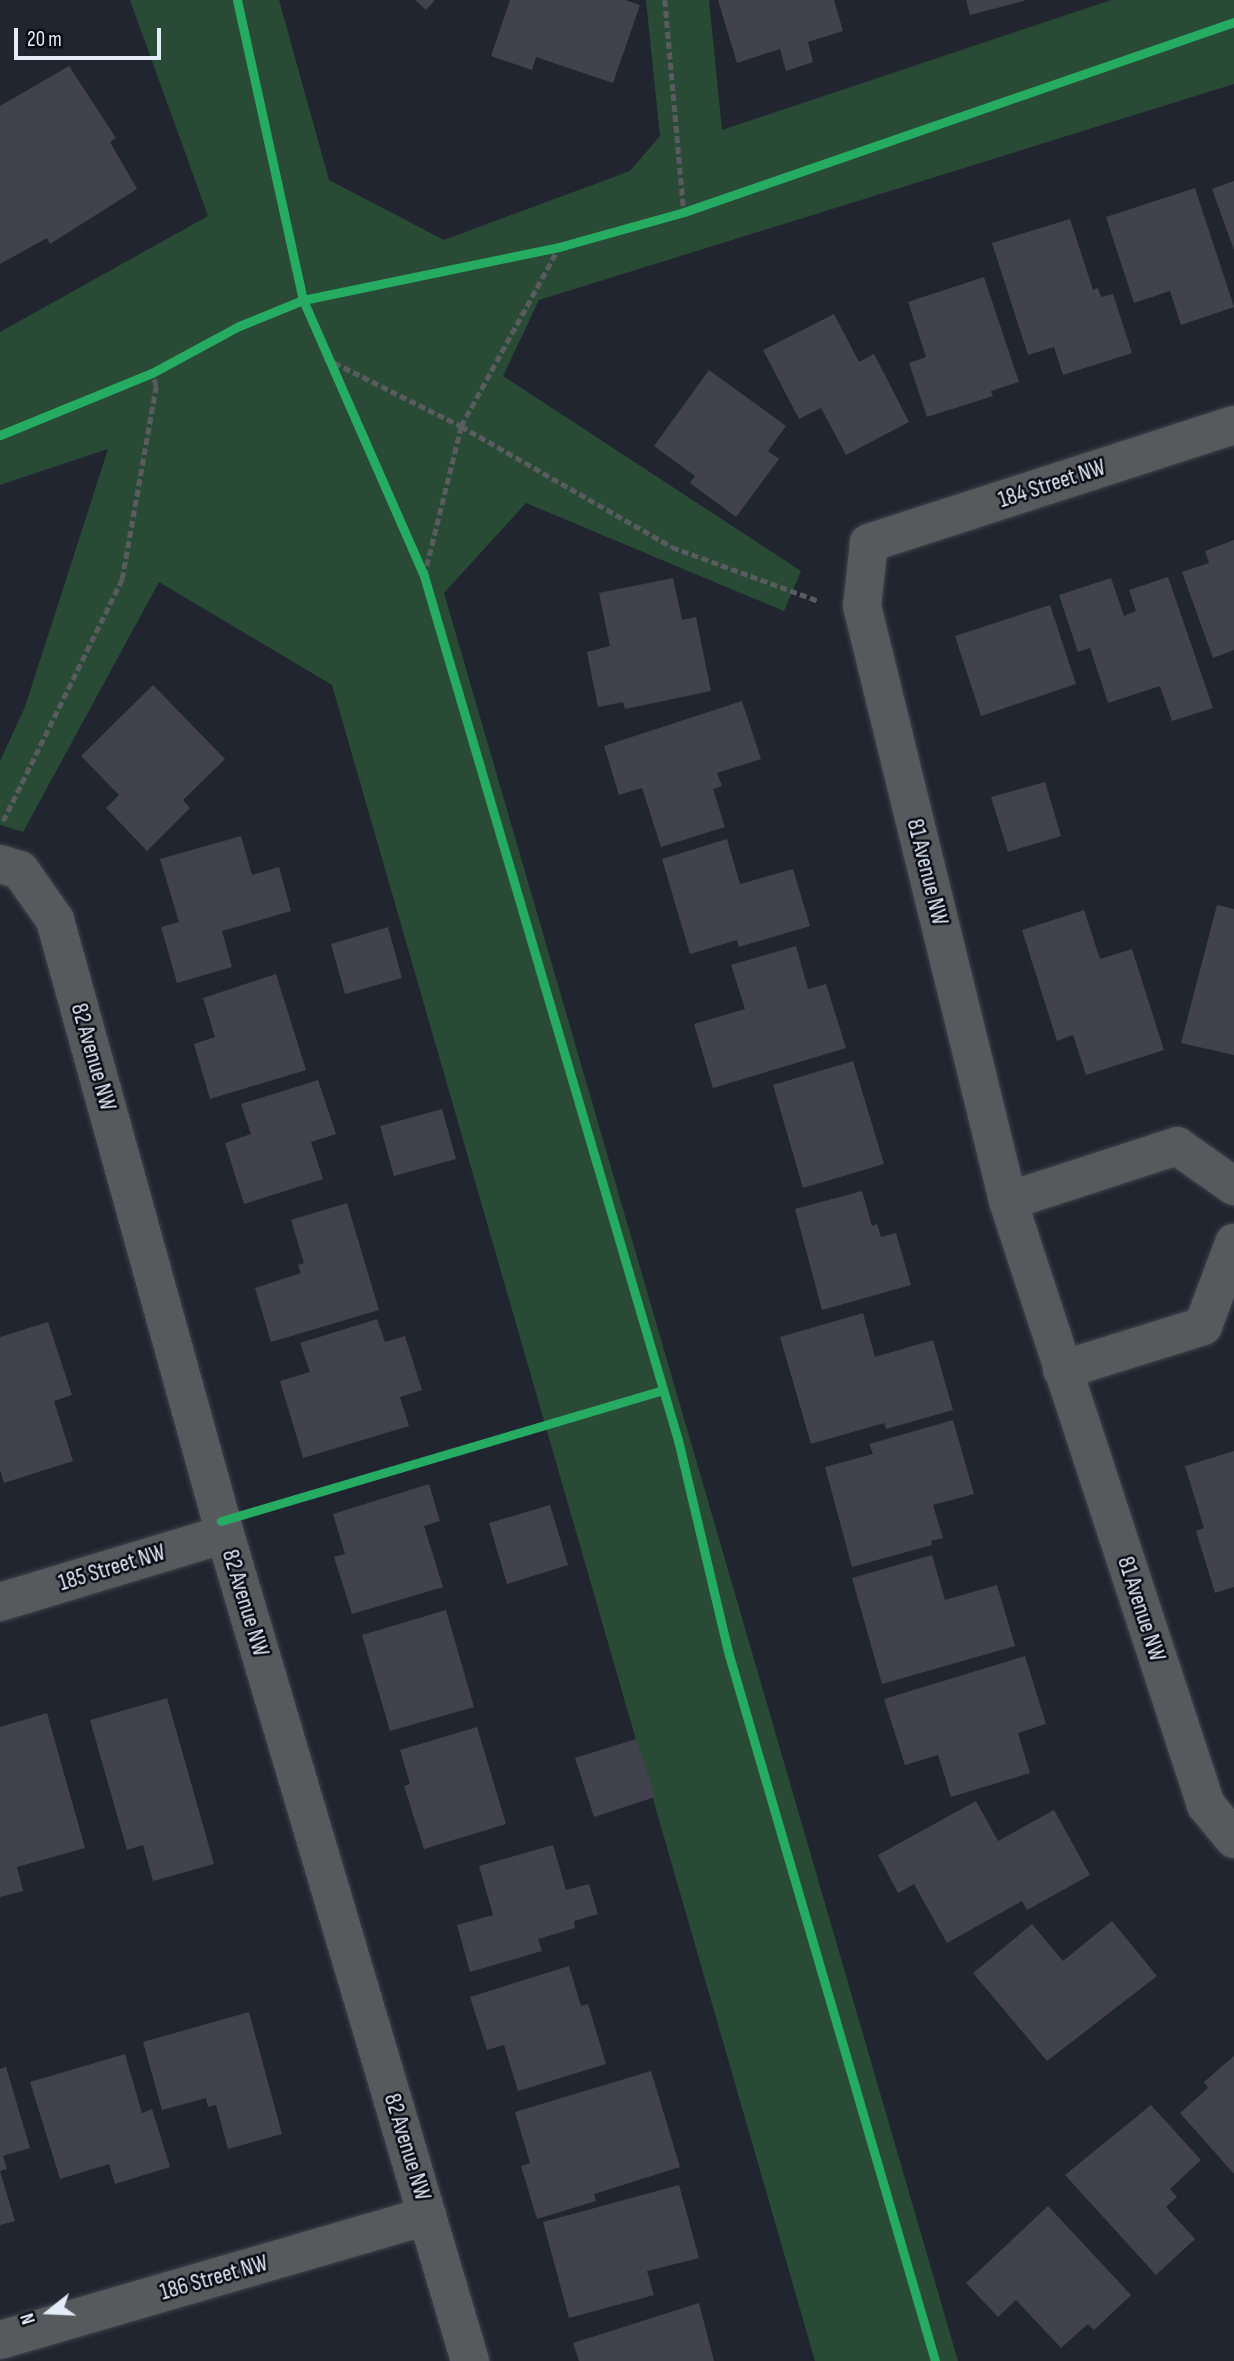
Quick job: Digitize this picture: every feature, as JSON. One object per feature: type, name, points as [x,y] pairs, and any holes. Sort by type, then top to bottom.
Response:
[{"type":"street","name":"184 Street NW","points":[[869,543],[1234,425]]},
{"type":"street","name":"81 Avenue NW","points":[[869,543],[862,606],[1008,1201],[1206,1805],[1234,1839]]},
{"type":"street","name":"82 Avenue NW","points":[[0,864],[20,870],[55,920],[225,1534],[470,2361]]},
{"type":"street","points":[[1008,1201],[1177,1146],[1234,1186]]},
{"type":"street","points":[[1062,1370],[1203,1326],[1234,1243]]},
{"type":"street","name":"185 Street NW","points":[[0,1602],[225,1534]]},
{"type":"street","name":"186 Street NW","points":[[0,2340],[427,2216]]},
{"type":"path","points":[[665,0],[684,212]]},
{"type":"path","points":[[671,215],[697,207]]},
{"type":"path","points":[[546,250],[572,244]]},
{"type":"path","points":[[424,576],[461,426],[559,247]]},
{"type":"path","points":[[321,346],[331,370]]},
{"type":"path","points":[[325,358],[461,426],[673,547],[803,599],[862,606]]},
{"type":"path","points":[[139,378],[163,367]]},
{"type":"path","points":[[0,827],[122,579],[156,386],[152,373]]},
{"type":"path","points":[[418,564],[428,589]]},
{"type":"green space","points":[[130,0],[279,0],[329,180],[444,240],[630,171],[660,136],[646,0],[709,0],[722,130],[1111,0],[1234,0],[1234,84],[539,300],[503,376],[801,571],[784,611],[526,503],[444,593],[958,2361],[815,2361],[332,685],[159,582],[23,832],[0,825],[0,761],[25,707],[108,449],[0,485],[0,332],[208,216]]},
{"type":"building","points":[[415,0],[435,0],[426,10]]},
{"type":"building","points":[[510,0],[625,0],[640,5],[613,83],[536,57],[532,70],[491,56]]},
{"type":"building","points":[[718,0],[834,0],[843,31],[808,42],[813,62],[786,71],[780,49],[737,63]]},
{"type":"building","points":[[966,0],[1024,0],[1024,1],[970,15]]},
{"type":"building","points":[[69,66],[116,138],[110,142],[137,189],[50,244],[47,238],[0,264],[0,106]]},
{"type":"building","points":[[1234,181],[1234,250],[1212,189]]},
{"type":"building","points":[[1195,188],[1234,307],[1181,325],[1170,291],[1134,303],[1106,217]]},
{"type":"building","points":[[1070,219],[1093,290],[1098,288],[1101,297],[1113,294],[1132,353],[1063,375],[1054,347],[1028,355],[992,243]]},
{"type":"building","points":[[984,277],[1019,382],[991,391],[993,396],[927,417],[909,363],[926,357],[908,302]]},
{"type":"building","points":[[834,314],[859,362],[874,354],[909,422],[846,455],[821,408],[799,419],[763,350]]},
{"type":"building","points":[[709,370],[786,426],[768,451],[779,459],[736,517],[690,483],[695,476],[654,446]]},
{"type":"building","points":[[1234,540],[1234,650],[1213,658],[1182,572],[1209,563],[1205,551]]},
{"type":"building","points":[[1168,577],[1213,708],[1172,721],[1160,686],[1108,703],[1090,648],[1078,652],[1059,595],[1111,578],[1124,616],[1136,611],[1129,590]]},
{"type":"building","points":[[673,578],[682,620],[696,617],[711,691],[625,709],[623,702],[598,707],[587,652],[610,646],[599,593]]},
{"type":"building","points":[[1050,605],[1076,684],[981,716],[955,636]]},
{"type":"building","points":[[153,685],[225,759],[183,800],[190,808],[147,851],[106,808],[119,795],[81,756]]},
{"type":"building","points":[[742,701],[761,759],[717,773],[722,786],[713,789],[725,827],[661,847],[642,788],[619,795],[604,746]]},
{"type":"building","points":[[1045,782],[1061,836],[1008,852],[991,797]]},
{"type":"building","points":[[241,836],[252,875],[279,867],[291,911],[222,931],[232,967],[177,983],[161,927],[179,922],[160,859]]},
{"type":"building","points":[[727,839],[740,884],[793,869],[810,926],[739,947],[737,940],[690,954],[662,859]]},
{"type":"building","points":[[1217,905],[1234,909],[1234,1055],[1181,1043]]},
{"type":"building","points":[[1084,910],[1100,959],[1132,949],[1164,1050],[1086,1075],[1073,1035],[1057,1041],[1022,930]]},
{"type":"building","points":[[388,927],[402,978],[345,994],[331,944]]},
{"type":"building","points":[[796,946],[808,989],[826,984],[846,1048],[713,1088],[694,1024],[745,1009],[731,965]]},
{"type":"building","points":[[276,974],[306,1070],[210,1099],[194,1044],[215,1037],[203,998]]},
{"type":"building","points":[[853,1061],[884,1164],[803,1188],[773,1085]]},
{"type":"building","points":[[318,1080],[336,1134],[311,1142],[323,1179],[244,1204],[225,1143],[251,1134],[241,1104]]},
{"type":"building","points":[[442,1109],[456,1159],[394,1176],[380,1126]]},
{"type":"building","points":[[862,1191],[872,1226],[877,1224],[881,1237],[896,1233],[911,1285],[822,1310],[795,1209]]},
{"type":"building","points":[[347,1203],[379,1310],[271,1342],[255,1288],[301,1273],[298,1265],[304,1263],[291,1220]]},
{"type":"building","points":[[863,1313],[875,1357],[933,1340],[953,1410],[886,1429],[884,1423],[811,1444],[780,1337]]},
{"type":"building","points":[[377,1319],[385,1342],[405,1336],[422,1390],[400,1397],[409,1426],[303,1458],[280,1381],[310,1372],[300,1343]]},
{"type":"building","points":[[48,1322],[72,1395],[54,1401],[73,1461],[4,1483],[0,1470],[0,1337]]},
{"type":"building","points":[[953,1420],[974,1494],[933,1505],[943,1538],[931,1541],[932,1545],[852,1567],[825,1467],[873,1454],[869,1444]]},
{"type":"building","points":[[1234,1451],[1234,1587],[1215,1593],[1196,1531],[1204,1528],[1185,1466]]},
{"type":"building","points":[[429,1484],[440,1521],[424,1526],[443,1587],[352,1614],[334,1557],[345,1554],[333,1514]]},
{"type":"building","points":[[550,1505],[568,1565],[507,1584],[489,1523]]},
{"type":"building","points":[[932,1555],[945,1600],[997,1585],[1015,1646],[882,1684],[852,1578]]},
{"type":"building","points":[[446,1610],[474,1707],[390,1731],[362,1635]]},
{"type":"building","points":[[1025,1656],[1046,1724],[1018,1733],[1030,1773],[951,1797],[938,1755],[905,1765],[884,1699]]},
{"type":"building","points":[[167,1698],[214,1864],[153,1881],[143,1845],[127,1850],[90,1720]]},
{"type":"building","points":[[47,1713],[85,1848],[17,1867],[23,1891],[0,1897],[0,1727]]},
{"type":"building","points":[[477,1727],[506,1824],[424,1849],[404,1786],[410,1784],[400,1750]]},
{"type":"building","points":[[636,1739],[655,1797],[594,1817],[575,1758]]},
{"type":"building","points":[[976,1801],[998,1841],[1054,1810],[1090,1875],[1027,1910],[1022,1901],[947,1943],[914,1884],[898,1893],[878,1855]]},
{"type":"building","points":[[553,1845],[566,1890],[589,1884],[598,1914],[574,1921],[575,1928],[538,1939],[542,1951],[470,1972],[457,1925],[493,1915],[479,1866]]},
{"type":"building","points":[[1112,1921],[1157,1976],[1047,2061],[973,1973],[1032,1924],[1063,1961]]},
{"type":"building","points":[[569,1966],[581,2006],[588,2004],[606,2064],[518,2091],[504,2045],[487,2050],[470,1997]]},
{"type":"building","points":[[249,2012],[282,2134],[228,2149],[216,2105],[208,2107],[206,2098],[162,2110],[143,2042]]},
{"type":"building","points":[[125,2054],[142,2113],[152,2109],[170,2167],[115,2184],[109,2164],[60,2179],[30,2082]]},
{"type":"building","points":[[1234,2056],[1234,2174],[1180,2113],[1208,2088],[1204,2082]]},
{"type":"building","points":[[6,2067],[30,2148],[3,2156],[7,2169],[0,2171],[0,2069]]},
{"type":"building","points":[[651,2071],[680,2167],[594,2194],[596,2201],[537,2219],[521,2166],[530,2163],[515,2112]]},
{"type":"building","points":[[1151,2105],[1201,2160],[1170,2189],[1177,2197],[1166,2207],[1195,2239],[1156,2275],[1065,2175]]},
{"type":"building","points":[[0,2171],[15,2221],[0,2225]]},
{"type":"building","points":[[679,2185],[699,2258],[647,2271],[654,2295],[569,2318],[543,2222]]},
{"type":"building","points":[[1048,2206],[1131,2295],[1094,2330],[1088,2324],[1061,2348],[1016,2300],[998,2317],[966,2283]]},
{"type":"building","points":[[699,2303],[714,2361],[579,2361],[573,2343]]},
{"type":"cycle path","points":[[237,0],[303,300],[424,576],[678,1440],[729,1655],[935,2361]]},
{"type":"cycle path","points":[[0,435],[152,373],[239,326],[303,300],[559,247],[684,212],[1234,22]]},
{"type":"cycle path","points":[[221,1521],[663,1390]]}]
